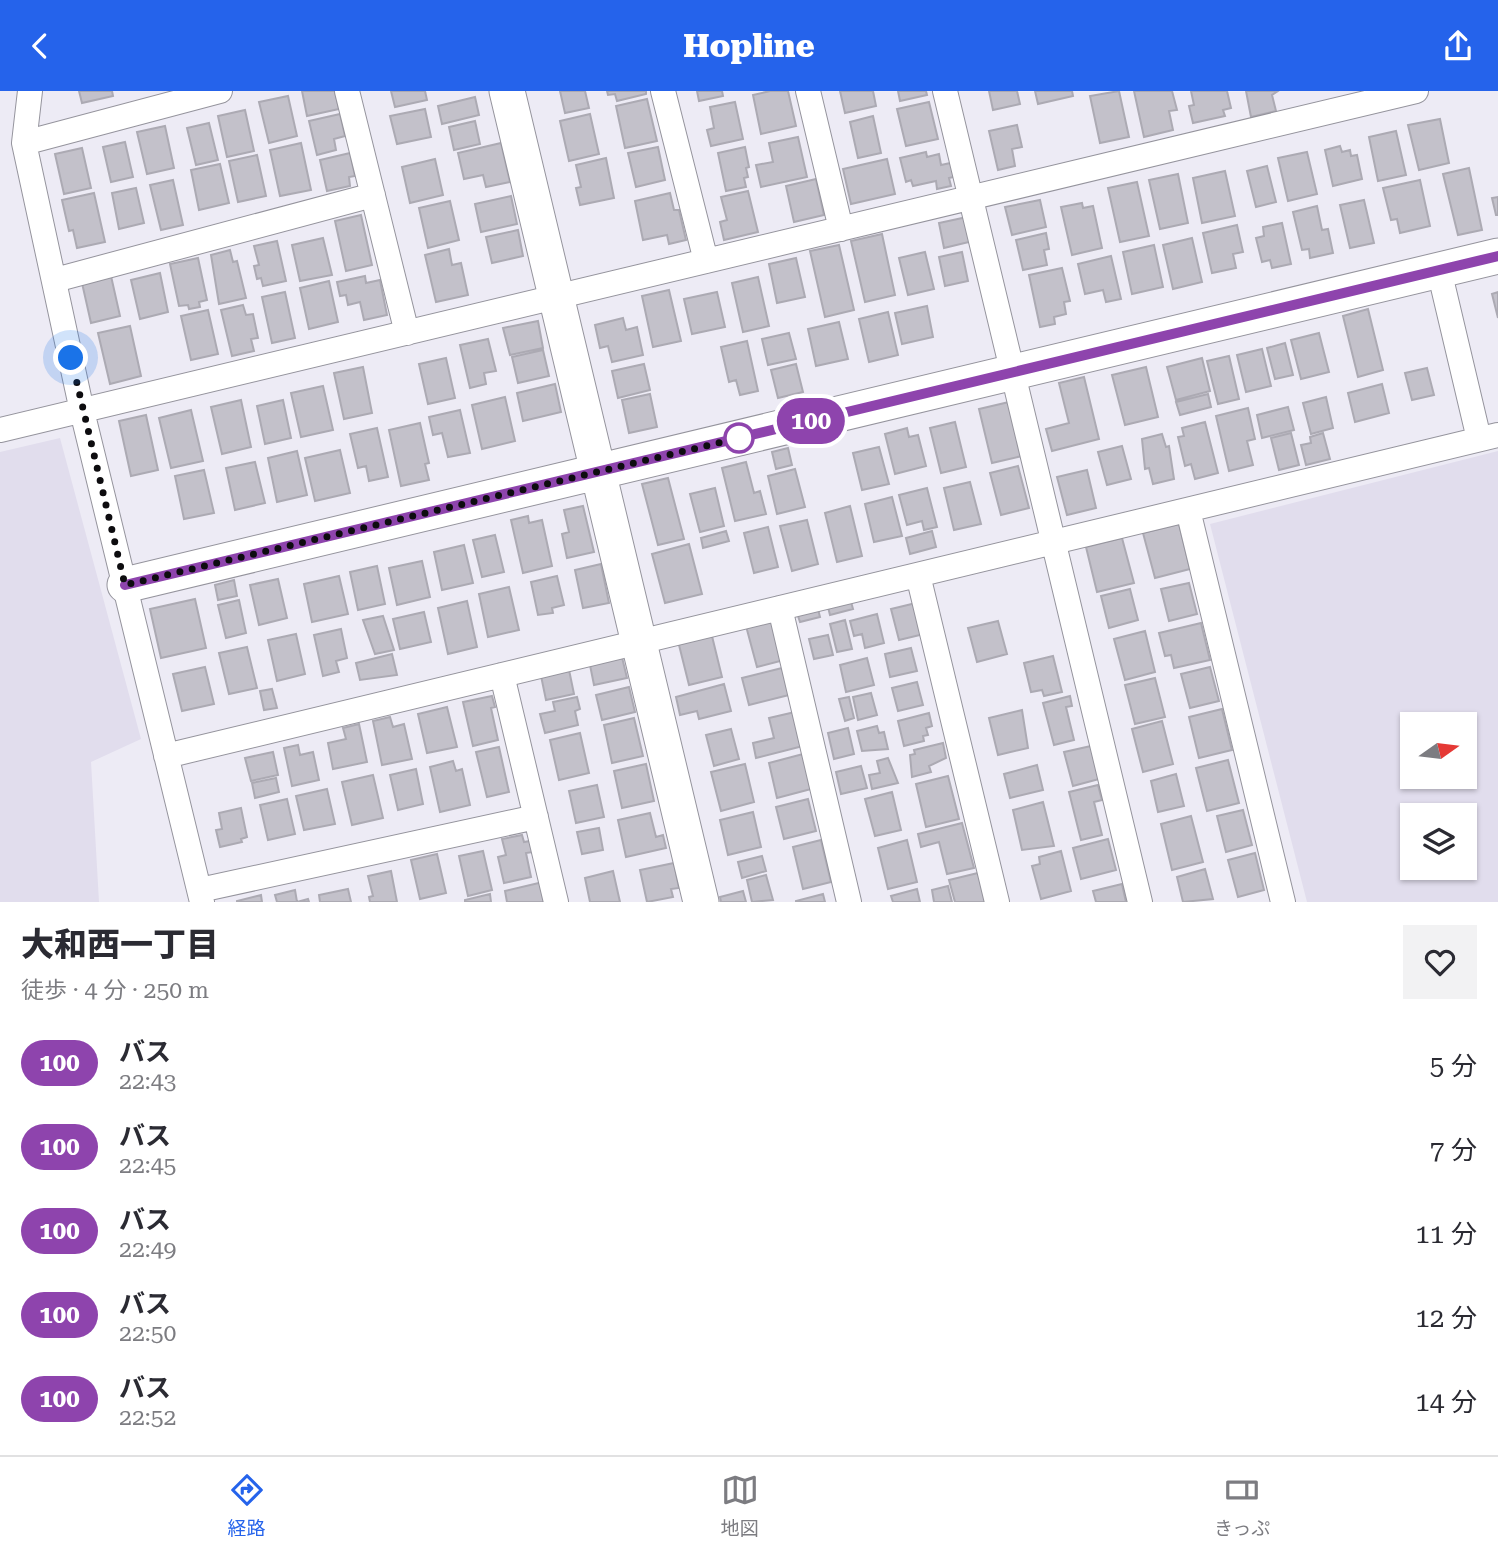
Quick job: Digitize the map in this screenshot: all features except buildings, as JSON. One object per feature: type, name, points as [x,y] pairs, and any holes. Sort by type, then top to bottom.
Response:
[{"type":"street","points":[[30,91],[24,143],[82,411],[201,896],[536,817]]},
{"type":"street","points":[[24,143],[220,91]]},
{"type":"street","points":[[347,91],[407,333]]},
{"type":"street","points":[[507,91],[701,902]]},
{"type":"street","points":[[663,91],[706,261]]},
{"type":"street","points":[[808,91],[841,229]]},
{"type":"street","points":[[945,91],[1140,902]]},
{"type":"street","points":[[0,430],[1416,91]]},
{"type":"street","points":[[55,280],[373,195]]},
{"type":"street","points":[[125,585],[1498,256]]},
{"type":"street","points":[[166,756],[1489,437],[1439,270]]},
{"type":"street","points":[[1188,510],[1283,902]]},
{"type":"street","points":[[918,575],[997,902]]},
{"type":"street","points":[[780,608],[849,902]]},
{"type":"street","points":[[502,675],[556,902]]},
{"type":"shaded area","points":[[60,438],[141,739],[91,762],[99,902],[0,902],[0,452]]},
{"type":"shaded area","points":[[1498,451],[1498,902],[1307,902],[1210,524]]},
{"type":"bus line","name":"100","points":[[125,585],[1498,256]]},
{"type":"route","points":[[71,358],[125,585],[739,438]]}]
